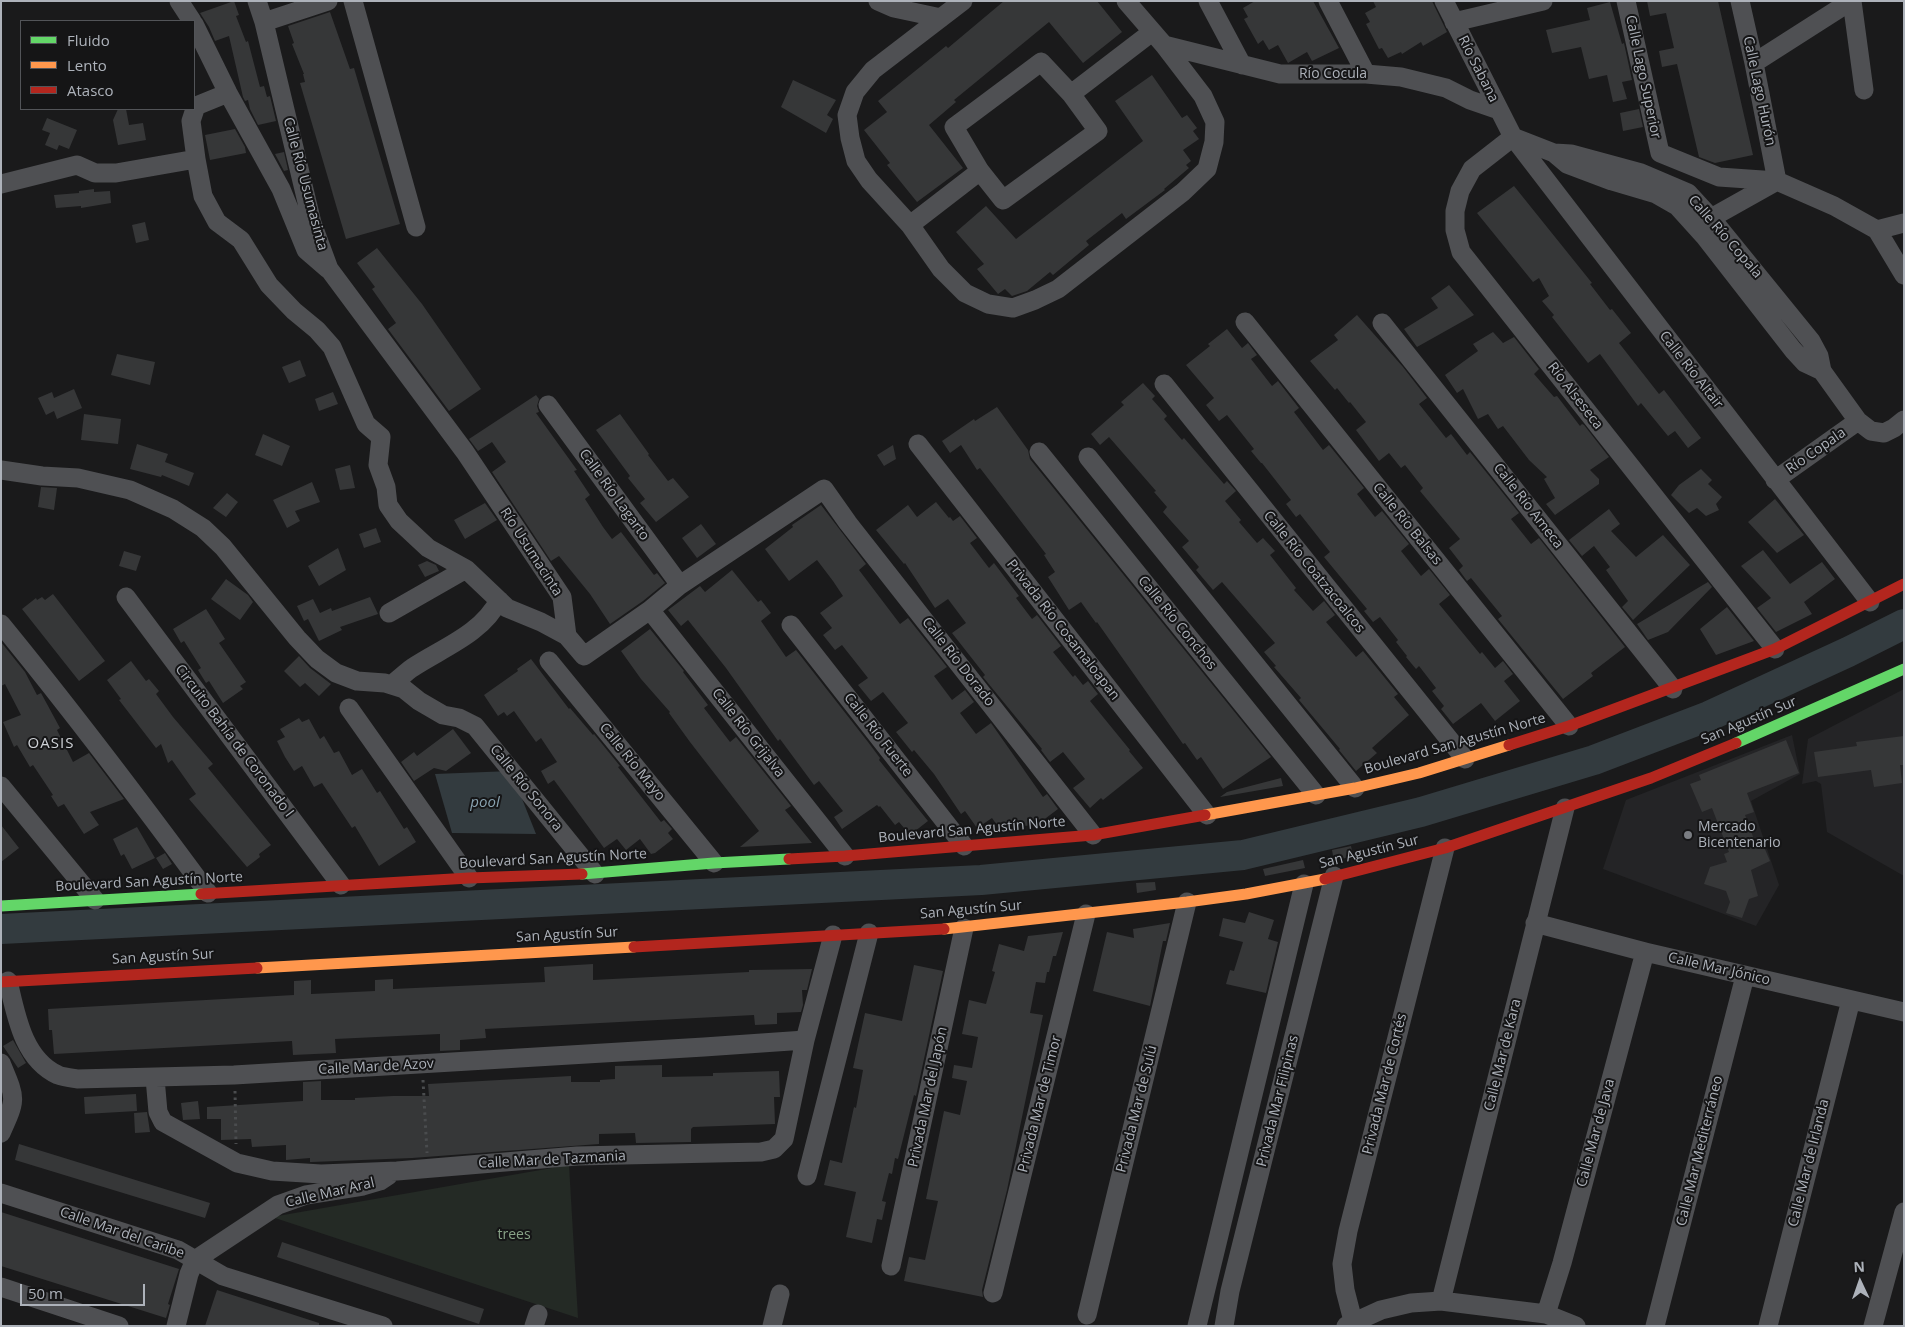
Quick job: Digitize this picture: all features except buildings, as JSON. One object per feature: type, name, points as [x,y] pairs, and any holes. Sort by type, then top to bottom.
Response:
[{"type":"main road","name":"Boulevard San Agustín Norte","points":[[1,906],[470,878],[595,874],[714,863],[845,856],[1093,835],[1355,788],[1419,773],[1465,759],[1570,726],[1673,689],[1775,649],[1904,584]]},
{"type":"main road","name":"San Agustín Sur","points":[[5,982],[964,928],[1187,902],[1304,884],[1445,848],[1660,775],[1775,727],[1904,669]]},
{"type":"street","points":[[179,1],[191,20]]},
{"type":"street","name":"Calle Río Usumasinta","points":[[257,1],[264,22],[312,223],[329,269],[465,452]]},
{"type":"street","points":[[264,22],[328,1]]},
{"type":"street","points":[[353,1],[416,227]]},
{"type":"street","points":[[878,1],[894,8],[941,18]]},
{"type":"street","points":[[963,1],[873,70],[855,92],[847,115],[850,138],[856,161],[869,180],[910,225],[941,269],[965,293],[988,304],[1013,308],[1058,290],[1183,192],[1207,169],[1214,142],[1215,122],[1203,96],[1158,38],[1126,1]]},
{"type":"street","points":[[1208,1],[1242,65]]},
{"type":"street","points":[[1328,1],[1366,74]]},
{"type":"street","name":"Río Sabana","points":[[1444,1],[1513,137]]},
{"type":"street","points":[[1454,22],[1543,1]]},
{"type":"street","name":"Calle Lago Superior","points":[[1626,1],[1660,152],[1720,177],[1777,181]]},
{"type":"street","name":"Calle Lago Hurón","points":[[1740,1],[1777,181]]},
{"type":"street","points":[[1754,63],[1851,1],[1864,90]]},
{"type":"street","points":[[195,27],[228,93],[281,189],[306,250],[329,269]]},
{"type":"street","points":[[1071,94],[1158,38]]},
{"type":"street","name":"Río Cocula","points":[[1158,38],[1242,65],[1280,74],[1401,76],[1446,88],[1470,100],[1499,110]]},
{"type":"street","points":[[1041,62],[1071,94],[1098,131],[1003,200],[980,171],[954,127],[1041,62]]},
{"type":"street","points":[[195,109],[196,106],[228,93]]},
{"type":"street","points":[[195,110],[191,121],[203,196],[217,222],[241,240],[269,285],[332,347],[366,424],[381,437],[378,465],[386,487],[388,505],[399,521],[428,548],[466,569],[507,608],[542,622],[567,636],[584,656],[650,610],[680,585]]},
{"type":"street","name":"Calle Río Copala","points":[[1513,137],[1554,153],[1571,154],[1641,173],[1688,193],[1711,218],[1811,341],[1819,356],[1822,371],[1858,421]]},
{"type":"street","name":"Calle Río Altair","points":[[1513,137],[1870,602]]},
{"type":"street","name":"Río Alseseca","points":[[1513,137],[1472,169],[1460,191],[1455,211],[1455,230],[1461,252],[1775,649]]},
{"type":"street","name":"Calle Río Copala","points":[[1554,153],[1567,164],[1656,194],[1677,206],[1705,237],[1793,350],[1804,362],[1822,371]]},
{"type":"street","points":[[1,184],[76,165],[95,173],[116,173],[196,159]]},
{"type":"street","points":[[910,225],[980,171]]},
{"type":"street","points":[[1711,218],[1777,181],[1834,206],[1877,230],[1904,275]]},
{"type":"street","points":[[1877,230],[1904,223]]},
{"type":"street","name":"Calle Río Balsas","points":[[1245,322],[1570,726]]},
{"type":"street","name":"Calle Río Ameca","points":[[1382,323],[1673,689]]},
{"type":"street","name":"Calle Río Coatzacoalcos","points":[[1164,384],[1465,759]]},
{"type":"street","name":"Calle Río Lagarto","points":[[548,405],[680,585]]},
{"type":"street","points":[[1858,421],[1871,431],[1884,432],[1894,428],[1904,420]]},
{"type":"street","name":"Río Copala","points":[[1775,480],[1858,421]]},
{"type":"street","name":"Privada Río Cosamaloapan","points":[[918,444],[1207,815]]},
{"type":"street","name":"Río Usumacinta","points":[[465,452],[562,597],[567,636]]},
{"type":"street","name":"Calle Río Conchos","points":[[1039,452],[1316,795]]},
{"type":"street","points":[[1088,457],[1355,788]]},
{"type":"street","points":[[1,470],[42,476],[78,478],[130,490],[172,509],[203,528],[224,547],[297,638],[317,659],[336,673],[357,681],[391,685],[412,668],[450,646],[486,619],[493,611],[498,600]]},
{"type":"street","name":"Calle Río Dorado","points":[[680,585],[824,489],[1093,835]]},
{"type":"street","points":[[389,613],[466,569]]},
{"type":"street","name":"Circuito Bahía de Coronado I","points":[[126,597],[341,885]]},
{"type":"street","name":"Calle Río Grijalva","points":[[650,610],[845,856]]},
{"type":"street","points":[[1,624],[128,785],[208,893]]},
{"type":"street","name":"Calle Río Fuerte","points":[[791,625],[964,846]]},
{"type":"street","name":"Calle Río Mayo","points":[[549,661],[714,863]]},
{"type":"street","name":"Calle Río Sonora","points":[[391,685],[404,689],[419,701],[443,715],[459,718],[475,726],[595,874]]},
{"type":"street","points":[[349,708],[470,878]]},
{"type":"street","points":[[1,786],[94,900]]},
{"type":"street","name":"Calle Mar de Kara","points":[[1441,1302],[1565,808]]},
{"type":"street","name":"Privada Mar de Cortés","points":[[1350,1324],[1342,1264],[1348,1231],[1445,848]]},
{"type":"street","name":"Privada Mar Filipinas","points":[[1224,1326],[1230,1291],[1334,876]]},
{"type":"street","name":"Privada Mar Filipinas","points":[[1197,1326],[1304,884]]},
{"type":"street","name":"Privada Mar de Sulú","points":[[1087,1315],[1187,902]]},
{"type":"street","name":"Privada Mar de Timor","points":[[993,1293],[1086,914]]},
{"type":"street","name":"Calle Mar Jónico","points":[[1535,923],[1645,952],[1904,1012]]},
{"type":"street","name":"Privada Mar del Japón","points":[[891,1266],[964,928]]},
{"type":"street","points":[[807,1176],[869,932]]},
{"type":"street","name":"Calle Mar de Tazmania","points":[[155,1078],[158,1112],[163,1122],[237,1163],[272,1171],[321,1174],[397,1171],[577,1156],[761,1152],[774,1149],[784,1139],[805,1040],[832,935]]},
{"type":"street","name":"Calle Mar de Java","points":[[1546,1314],[1562,1263],[1645,952]]},
{"type":"street","name":"Calle Mar Mediterráneo","points":[[1655,1326],[1745,976]]},
{"type":"street","name":"Calle Mar de Azov","points":[[5,982],[28,1048],[45,1067],[58,1075],[77,1079],[234,1075],[805,1040]]},
{"type":"street","name":"Calle Mar de Irlanda","points":[[1768,1326],[1851,1000]]},
{"type":"street","points":[[1,1063],[13,1092],[13,1107],[1,1134]]},
{"type":"street","name":"Calle Mar Aral","points":[[195,1260],[278,1205],[306,1195],[363,1186],[380,1181],[397,1171]]},
{"type":"street","name":"Calle Mar del Caribe","points":[[1,1192],[178,1250],[223,1276],[383,1326]]},
{"type":"street","points":[[1873,1326],[1904,1212]]},
{"type":"street","points":[[176,1326],[189,1274],[195,1260]]},
{"type":"street","points":[[1,1287],[119,1326]]},
{"type":"street","points":[[772,1326],[780,1294]]},
{"type":"street","points":[[1350,1324],[1388,1308],[1412,1303],[1441,1302],[1546,1314],[1576,1326]]},
{"type":"path","points":[[422,1064],[428,1168]]},
{"type":"path","points":[[234,1075],[237,1163]]},
{"type":"shaded area","points":[[1904,689],[1904,876],[1827,832],[1821,784],[1816,781],[1802,784],[1808,739]]},
{"type":"shaded area","name":"Mercado Bicentenario","points":[[1792,735],[1800,774],[1751,801],[1779,885],[1756,926],[1603,869],[1626,800]]},
{"type":"green space","name":"trees","points":[[569,1165],[578,1318],[272,1217]]},
{"type":"water","name":"pool","points":[[511,771],[536,834],[452,833],[435,774]]},
{"type":"waterway","points":[[1,929],[981,880],[1243,855],[1421,812],[1594,760],[1709,716],[1904,624]]},
{"type":"traffic: fast","points":[[1736,743],[1904,669]]},
{"type":"traffic: fast","points":[[582,874],[789,859]]},
{"type":"traffic: fast","points":[[1,906],[201,894]]},
{"type":"traffic: slow","points":[[1205,815],[1355,788],[1419,773],[1509,745]]},
{"type":"traffic: slow","points":[[944,929],[1187,902],[1246,894],[1325,879]]},
{"type":"traffic: slow","points":[[257,968],[634,947]]},
{"type":"traffic: jam","points":[[1509,745],[1569,726],[1775,649],[1904,584]]},
{"type":"traffic: jam","points":[[1325,879],[1445,848],[1651,778],[1736,743]]},
{"type":"traffic: jam","points":[[789,859],[1093,835],[1205,815]]},
{"type":"traffic: jam","points":[[201,894],[469,878],[582,874]]},
{"type":"traffic: jam","points":[[634,947],[944,929]]},
{"type":"traffic: jam","points":[[1,982],[257,968]]},
{"type":"place","name":"Mercado Bicentenario","points":[[1688,835]]},
{"type":"district","name":"OASIS","points":[[51,744]]}]
